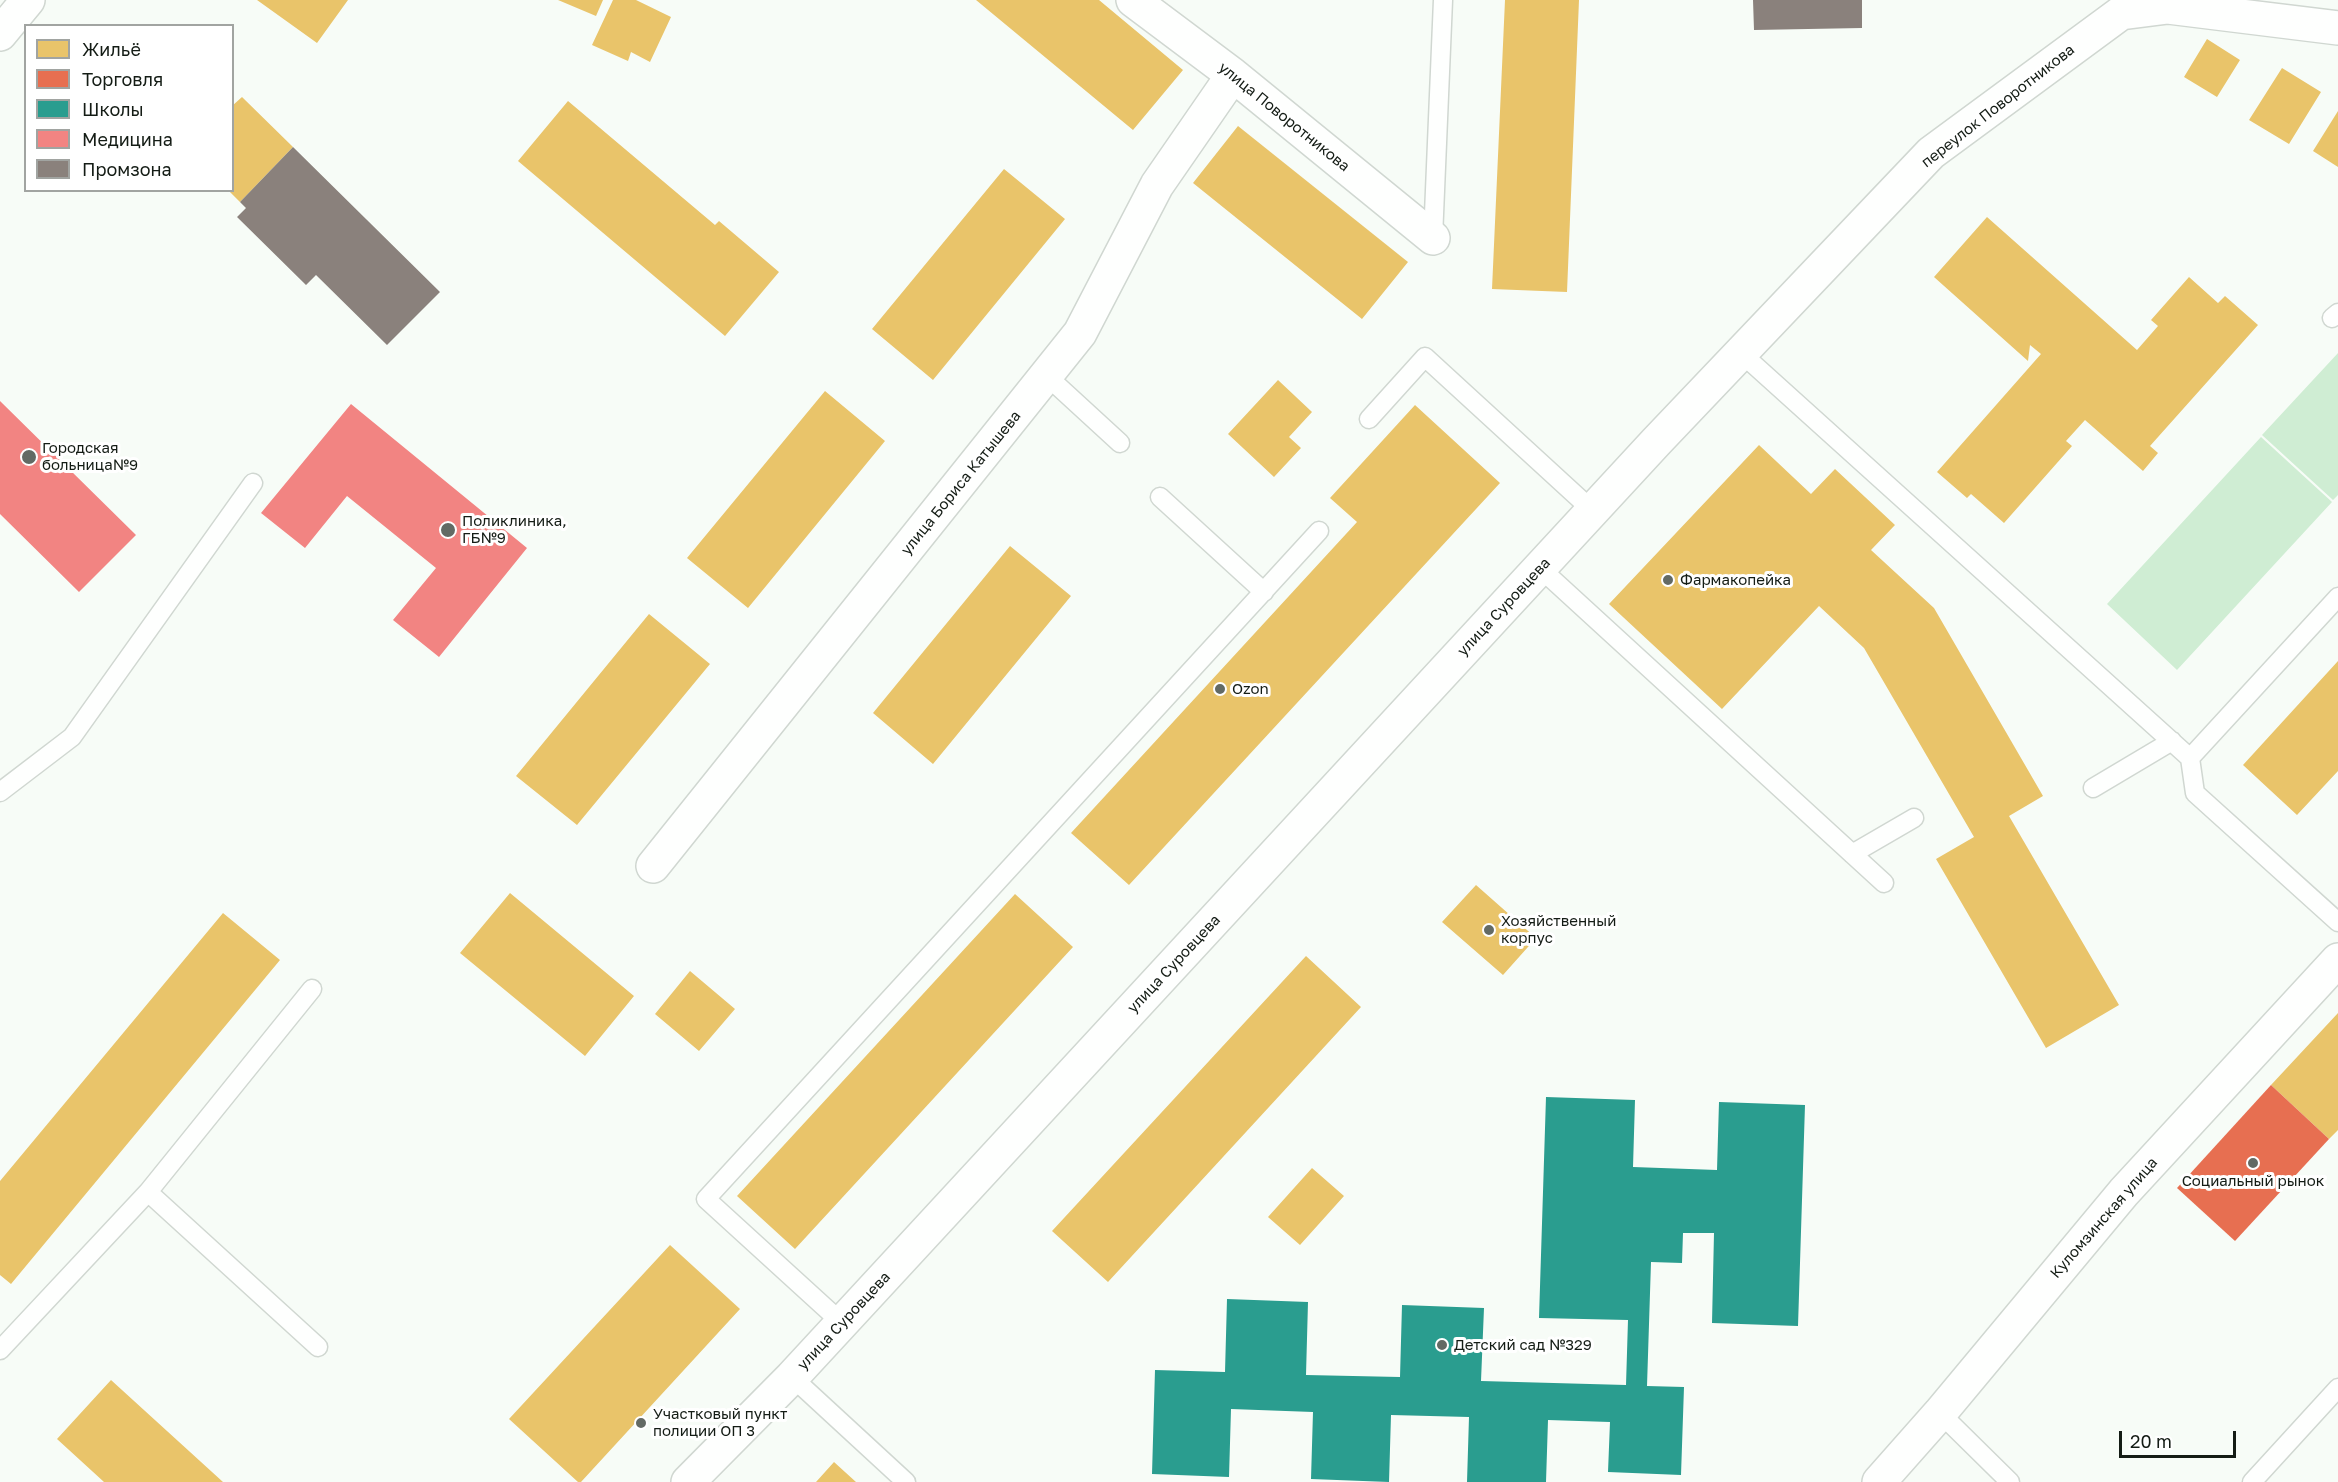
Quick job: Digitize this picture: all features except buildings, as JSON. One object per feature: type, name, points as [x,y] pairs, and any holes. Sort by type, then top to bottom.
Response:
[{"type":"street","points":[[0,34],[28,0]]},
{"type":"street","name":"улица Поворотникова","points":[[1133,0],[1233,75],[1433,237]]},
{"type":"street","name":"переулок Поворотникова","points":[[1656,442],[1931,153],[2121,13],[2168,8],[2338,28]]},
{"type":"street","name":"улица Бориса Катышева","points":[[654,867],[1080,333],[1157,185],[1233,75]]},
{"type":"street","name":"улица Суровцева","points":[[688,1482],[792,1377],[1656,442]]},
{"type":"street","name":"Куломзинская улица","points":[[1879,1482],[1940,1413],[2124,1192],[2338,960]]},
{"type":"lane","points":[[1433,237],[1443,0]]},
{"type":"lane","points":[[1742,353],[2190,758],[2195,793],[2338,922]]},
{"type":"lane","points":[[1369,419],[1425,357],[1593,511]]},
{"type":"lane","points":[[1047,376],[1120,443]]},
{"type":"lane","points":[[0,792],[72,737],[253,483]]},
{"type":"lane","points":[[1160,497],[1264,592]]},
{"type":"lane","points":[[842,1323],[706,1199],[1319,531]]},
{"type":"lane","points":[[1540,568],[1884,883]]},
{"type":"lane","points":[[2190,758],[2338,597]]},
{"type":"lane","points":[[2093,788],[2172,741]]},
{"type":"lane","points":[[1852,854],[1914,818]]},
{"type":"lane","points":[[0,1350],[148,1192],[312,989]]},
{"type":"lane","points":[[148,1192],[318,1347]]},
{"type":"lane","points":[[792,1377],[906,1482]]},
{"type":"lane","points":[[2252,1482],[2338,1388]]},
{"type":"lane","points":[[1940,1413],[2010,1482]]},
{"type":"green space","points":[[2338,353],[2338,495],[2333,500],[2262,435]]},
{"type":"green space","points":[[2261,437],[2332,502],[2177,670],[2107,604]]},
{"type":"place","name":"Городская больница№9","points":[[29,457]]},
{"type":"place","name":"Поликлиника, ГБ№9","points":[[448,530]]},
{"type":"place","name":"Фармакопейка","points":[[1668,580]]},
{"type":"place","name":"Ozon","points":[[1220,689]]},
{"type":"place","name":"Хозяйственный корпус","points":[[1489,930]]},
{"type":"place","name":"Социальный рынок","points":[[2253,1163]]},
{"type":"place","name":"Детский сад №329","points":[[1442,1345]]},
{"type":"place","name":"Участковый пункт полиции ОП 3","points":[[641,1423]]}]
